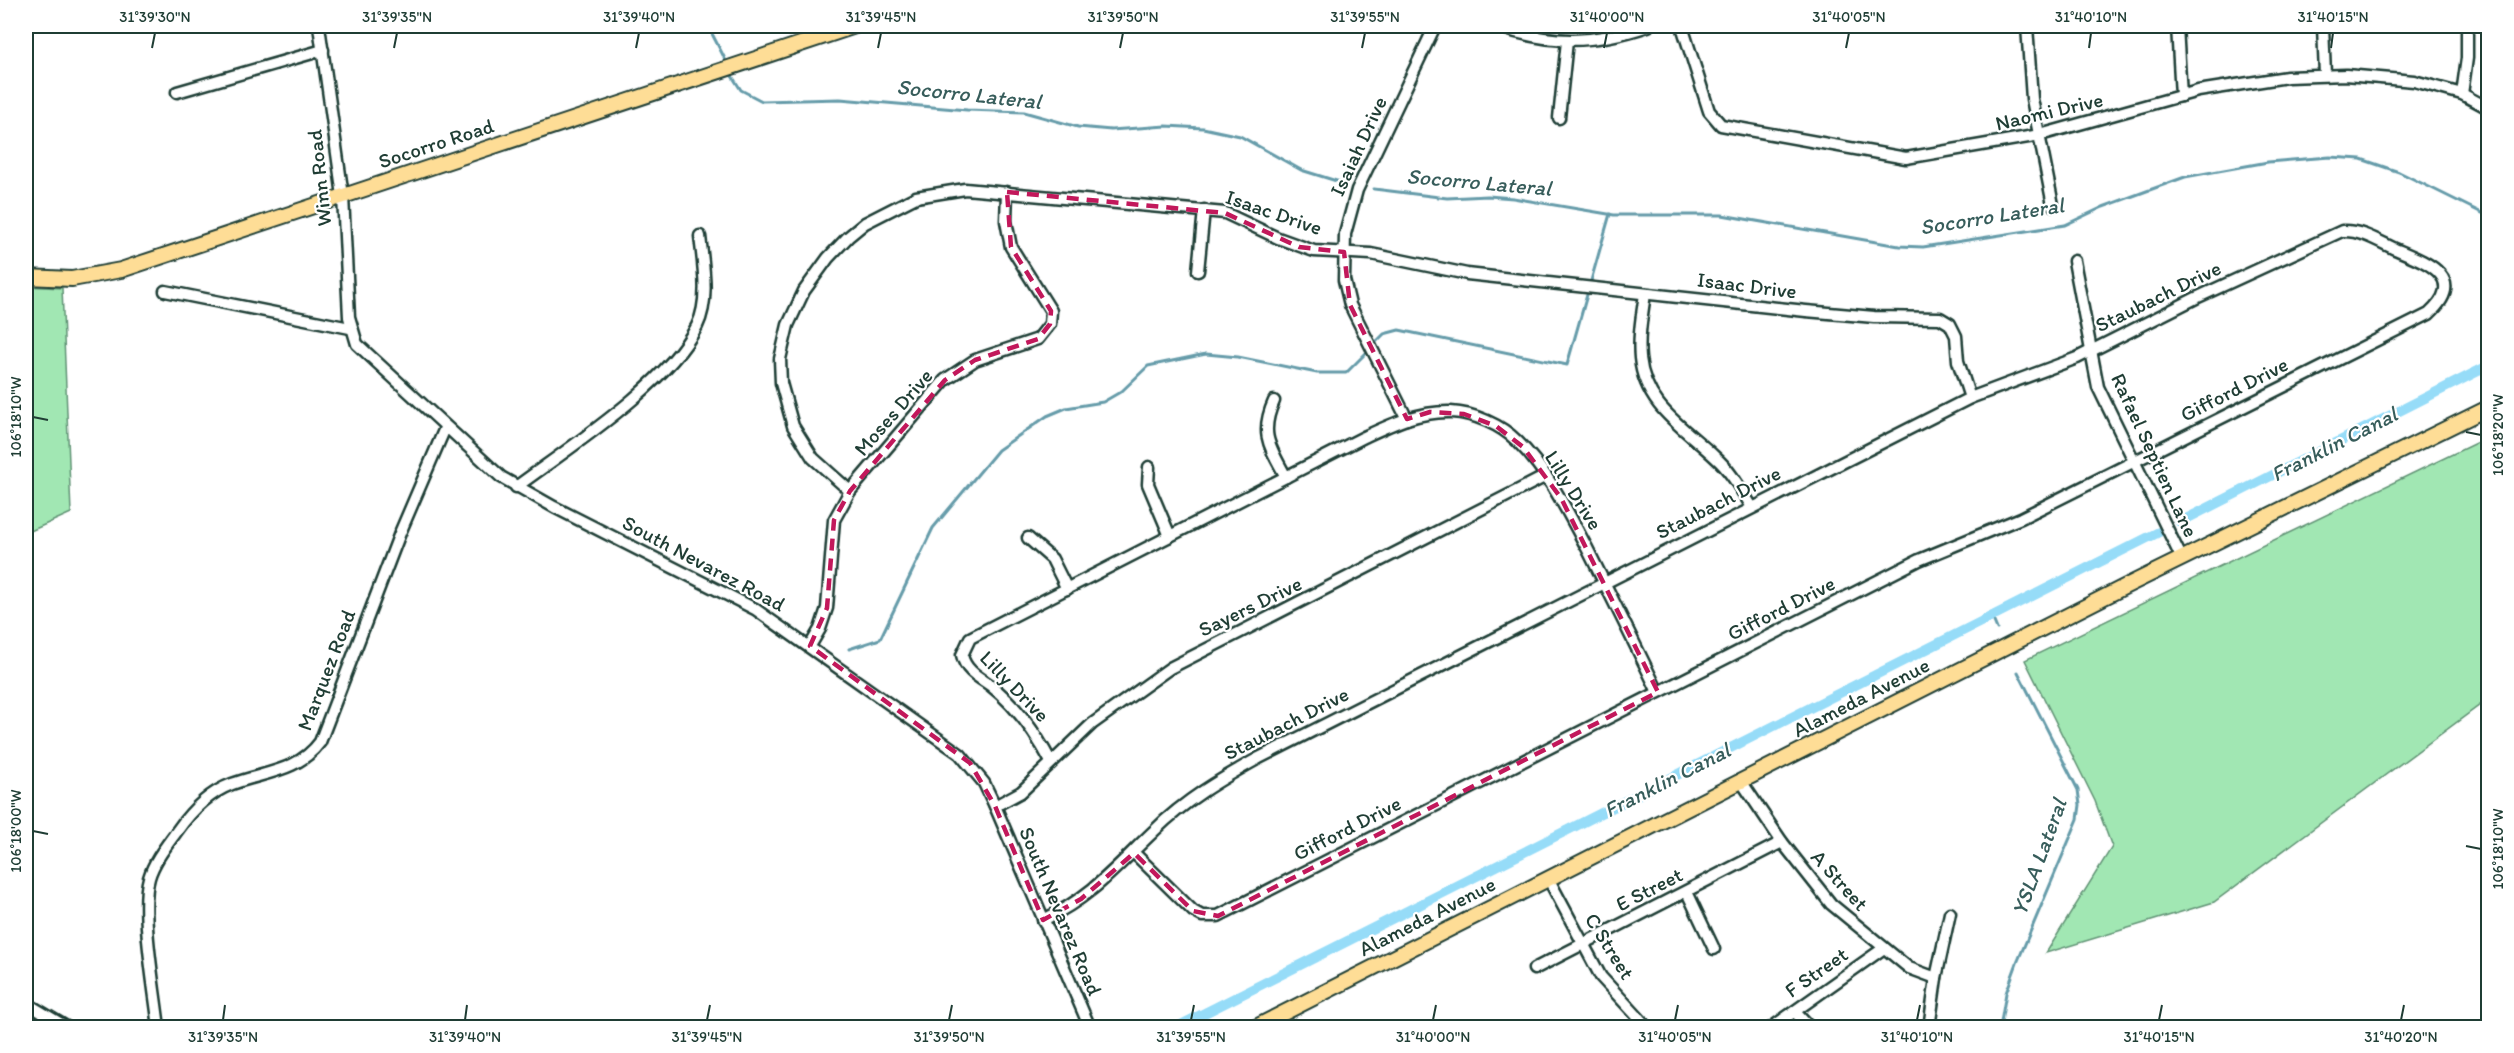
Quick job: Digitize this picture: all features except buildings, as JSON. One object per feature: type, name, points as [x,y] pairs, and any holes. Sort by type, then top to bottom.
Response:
[{"type":"main road","name":"Socorro Road","points":[[26,277],[72,279],[121,270],[855,26]]},
{"type":"main road","name":"Alameda Avenue","points":[[1254,1028],[2182,559],[2488,408]]},
{"type":"street","name":"Winn Road","points":[[320,26],[343,196],[350,328]]},
{"type":"street","name":"Isaiah Drive","points":[[1407,419],[1350,305],[1344,280],[1344,252],[1349,211],[1357,190],[1435,26]]},
{"type":"street","points":[[1497,26],[1532,37],[1567,41],[1604,38],[1648,26]]},
{"type":"street","name":"Naomi Drive","points":[[1682,26],[1709,111],[1716,121],[1726,128],[1906,158],[2040,135],[2181,96],[2263,79],[2325,75],[2414,81],[2462,94],[2488,108]]},
{"type":"street","points":[[2027,26],[2032,99],[2053,205]]},
{"type":"street","points":[[2177,26],[2181,96]]},
{"type":"street","points":[[2323,26],[2325,75]]},
{"type":"street","points":[[2462,94],[2467,58],[2467,26]]},
{"type":"street","points":[[1559,118],[1567,41]]},
{"type":"street","points":[[177,92],[323,50]]},
{"type":"street","name":"Isaac Drive","points":[[850,491],[813,458],[793,426],[782,390],[780,359],[788,325],[804,291],[848,237],[876,216],[916,197],[955,190],[978,189],[1226,213],[1299,247],[1314,251],[1371,254],[1467,274],[1874,317],[1940,318],[1950,324],[1956,336],[1958,361],[1970,398]]},
{"type":"street","name":"Moses Drive","points":[[810,646],[820,629],[827,608],[834,520],[850,491],[951,375],[975,360],[1028,343],[1046,333],[1050,324],[1050,311],[1011,246],[1006,222],[1007,192]]},
{"type":"street","points":[[1197,271],[1204,210]]},
{"type":"street","name":"Staubach Drive","points":[[1044,920],[1081,899],[1103,883],[1154,831],[1207,787],[1259,758],[1970,398],[2091,351],[2196,298],[2342,231],[2360,233],[2431,264],[2445,280]]},
{"type":"street","points":[[516,487],[632,399],[659,375],[697,326],[703,301],[700,236]]},
{"type":"street","name":"Rafael Septien Lane","points":[[2074,261],[2098,387],[2182,559]]},
{"type":"street","name":"Gifford Drive","points":[[1134,853],[1193,911],[1202,916],[1218,916],[1919,560],[2006,525],[2429,314],[2439,305],[2445,293],[2445,280]]},
{"type":"street","points":[[165,291],[350,328]]},
{"type":"street","points":[[1645,294],[1640,360],[1652,395],[1676,425],[1718,459],[1752,507]]},
{"type":"street","name":"South Nevarez Road","points":[[350,328],[363,351],[491,469],[516,487],[755,609],[960,754],[984,783],[995,806],[1090,1028]]},
{"type":"street","points":[[1274,401],[1265,428],[1267,441],[1286,477]]},
{"type":"street","name":"Lilly Drive","points":[[1051,762],[1029,723],[998,692],[968,669],[962,655],[965,644],[978,631],[1067,589],[1385,427],[1430,412],[1452,412],[1478,418],[1510,435],[1546,476],[1604,583],[1658,692]]},
{"type":"street","name":"Marquez Road","points":[[159,1028],[148,917],[149,876],[186,818],[208,797],[229,785],[285,769],[303,760],[320,742],[400,533],[445,428]]},
{"type":"street","points":[[1149,467],[1148,484],[1170,536]]},
{"type":"street","name":"Sayers Drive","points":[[995,806],[1021,792],[1092,724],[1138,688],[1170,668],[1546,476]]},
{"type":"street","points":[[1028,538],[1052,560],[1067,589]]},
{"type":"street","name":"A Street","points":[[1741,781],[1782,842],[1831,904],[1915,971],[1936,978]]},
{"type":"street","name":"E Street","points":[[1534,969],[1782,842]]},
{"type":"street","name":"C Street","points":[[1548,878],[1600,977],[1648,1028]]},
{"type":"street","points":[[1687,892],[1714,949]]},
{"type":"street","points":[[1929,1028],[1936,978],[1950,913]]},
{"type":"street","name":"F Street","points":[[1771,1028],[1884,948]]},
{"type":"street","points":[[26,1003],[68,1028]]},
{"type":"street","points":[[1795,1012],[1810,1028]]},
{"type":"highlighted area","points":[[1007,192],[1225,213],[1299,247],[1344,252],[1350,305],[1407,419],[1430,412],[1464,414],[1496,426],[1523,447],[1561,498],[1658,692],[1218,916],[1193,911],[1134,853],[1081,899],[1043,920],[995,806],[970,763],[810,646],[827,608],[834,520],[850,491],[945,380],[975,360],[1038,339],[1050,324],[1051,311],[1011,247]]},
{"type":"green space","points":[[26,286],[62,288],[71,513],[26,533]]},
{"type":"green space","points":[[2488,437],[2488,699],[2214,902],[2046,953],[2112,847],[2095,801],[2025,660]]},
{"type":"waterway","name":"Socorro Lateral","points":[[708,26],[725,59]]},
{"type":"waterway","name":"Socorro Lateral","points":[[732,76],[741,90],[762,101],[840,99],[967,110],[1024,112],[1078,127],[1111,130],[1166,126],[1203,128],[1240,136],[1301,170],[1343,183]]},
{"type":"waterway","name":"Socorro Lateral","points":[[1374,189],[1447,198],[1488,196],[1513,198],[1614,215],[1722,215],[1899,246],[1923,247],[2065,225],[2103,207],[2185,177],[2268,162],[2330,157],[2361,159],[2399,172],[2488,216]]},
{"type":"waterway","points":[[1374,344],[1384,334],[1399,330],[1567,365],[1610,214]]},
{"type":"waterway","points":[[849,649],[880,639],[933,528],[998,450],[1047,416],[1066,408],[1103,402],[1122,391],[1148,366],[1206,354],[1238,357],[1317,373],[1346,373],[1366,353]]},
{"type":"waterway","name":"Franklin Canal","points":[[2180,522],[2488,366]]},
{"type":"waterway","name":"Franklin Canal","points":[[1175,1028],[2159,532]]},
{"type":"waterway","name":"YSLA Lateral","points":[[1992,617],[1997,629]]},
{"type":"waterway","name":"YSLA Lateral","points":[[2000,1028],[2006,993],[2078,819],[2080,805],[2078,790],[2018,672]]}]
